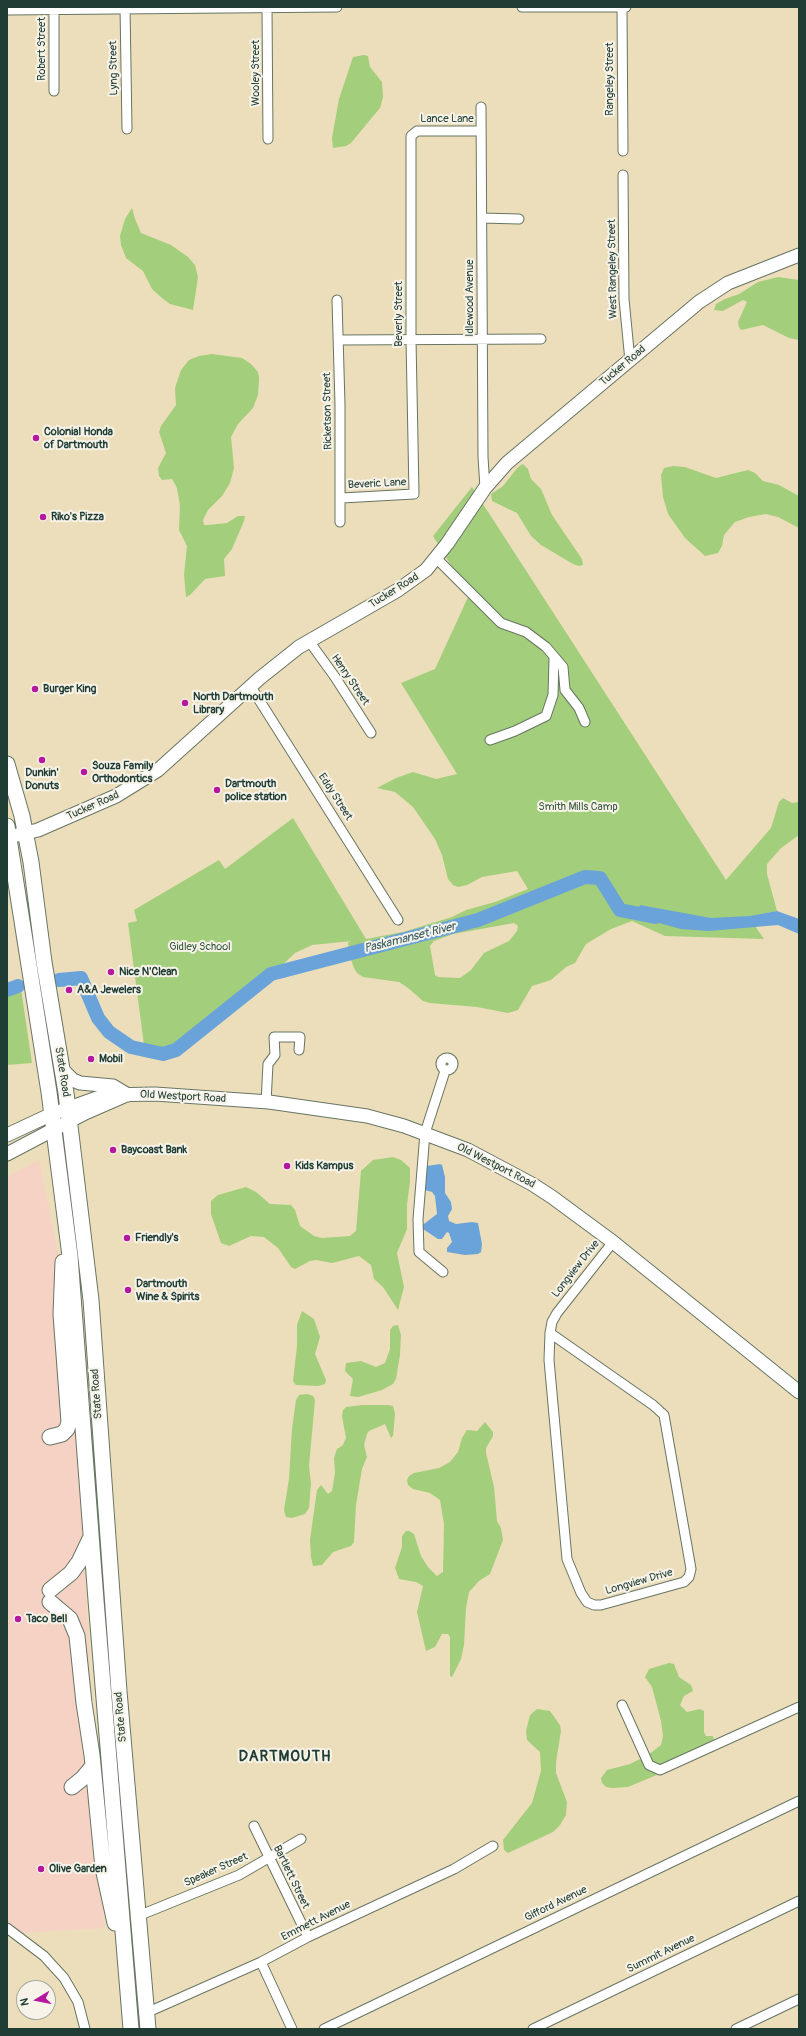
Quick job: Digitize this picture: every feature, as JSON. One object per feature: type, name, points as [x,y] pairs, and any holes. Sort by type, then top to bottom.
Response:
[{"type":"main road","name":"Tucker Road","points":[[8,832],[26,834],[116,796],[141,782],[166,764],[281,661],[309,641],[407,585],[426,570],[436,558],[484,488],[502,468],[526,446],[630,361],[699,302],[714,291],[737,279],[799,255]]},
{"type":"main road","name":"State Road","points":[[7,764],[32,862],[44,962],[69,1114],[91,1300],[119,1697],[148,2029]]},
{"type":"main road","name":"State Road","points":[[8,832],[10,865],[52,1114],[76,1314],[99,1647],[131,2029]]},
{"type":"main road","points":[[62,1069],[73,1080],[80,1083],[114,1086],[128,1095]]},
{"type":"main road","name":"Old Westport Road","points":[[69,1114],[128,1095],[161,1094],[325,1108],[366,1116],[425,1133],[468,1150],[532,1184],[571,1210],[799,1392]]},
{"type":"main road","points":[[7,1135],[52,1114],[69,1114]]},
{"type":"main road","points":[[7,1154],[54,1129],[69,1114]]},
{"type":"main road","points":[[50,1437],[62,1434],[67,1429],[69,1422],[61,1306],[66,1229]]},
{"type":"main road","points":[[91,1536],[79,1562],[50,1596],[66,1614],[76,1630],[106,1884],[126,1965]]},
{"type":"main road","points":[[89,1732],[99,1647]]},
{"type":"main road","points":[[93,1766],[83,1778],[72,1786],[96,1799]]},
{"type":"street","points":[[7,10],[125,7],[337,7]]},
{"type":"street","name":"Lyng Street","points":[[125,7],[127,129]]},
{"type":"street","name":"Wooley Street","points":[[266,7],[268,139]]},
{"type":"street","points":[[522,7],[628,7]]},
{"type":"street","name":"Rangeley Street","points":[[622,7],[623,151]]},
{"type":"street","name":"Robert Street","points":[[54,8],[54,91]]},
{"type":"street","name":"Idlewood Avenue","points":[[481,107],[484,488]]},
{"type":"street","name":"Lance Lane","points":[[412,133],[421,130],[481,131]]},
{"type":"street","name":"Beverly Street","points":[[412,133],[410,139],[411,339],[414,494]]},
{"type":"street","name":"West Rangeley Street","points":[[622,175],[624,299],[630,361]]},
{"type":"street","points":[[482,218],[519,219]]},
{"type":"street","name":"Ricketson Street","points":[[337,300],[342,498],[340,522]]},
{"type":"street","points":[[339,340],[541,339]]},
{"type":"street","name":"Beveric Lane","points":[[342,498],[414,494]]},
{"type":"street","points":[[436,558],[501,623],[526,632],[546,647],[554,658],[563,666],[565,690],[579,708],[585,722]]},
{"type":"street","name":"Henry Street","points":[[309,641],[335,677],[371,733]]},
{"type":"street","points":[[490,740],[515,731],[546,716],[553,689],[554,658]]},
{"type":"street","name":"Eddy Street","points":[[251,687],[398,920]]},
{"type":"street","points":[[10,865],[32,862]]},
{"type":"street","points":[[266,1102],[268,1064],[275,1055],[274,1037],[300,1037],[299,1050]]},
{"type":"street","points":[[443,1272],[419,1252],[419,1212],[425,1133],[445,1071]]},
{"type":"street","name":"Longview Drive","points":[[550,1333],[654,1404],[664,1415],[691,1569],[690,1577],[684,1582],[601,1605],[594,1605],[587,1602],[581,1593],[565,1551],[549,1360],[550,1333],[552,1322],[557,1313],[613,1242]]},
{"type":"street","points":[[622,1705],[649,1765],[660,1770],[799,1707]]},
{"type":"street","name":"Gifford Avenue","points":[[324,2029],[799,1801]]},
{"type":"street","name":"Bartlett Street","points":[[254,1826],[268,1858],[308,1937]]},
{"type":"street","name":"Speaker Street","points":[[138,1916],[225,1882],[301,1839]]},
{"type":"street","name":"Emmett Avenue","points":[[146,2014],[261,1962],[308,1937],[454,1869],[493,1846]]},
{"type":"street","name":"Summit Avenue","points":[[533,2029],[799,1901]]},
{"type":"street","points":[[7,1928],[44,1956],[64,1978],[78,2002],[85,2029]]},
{"type":"street","points":[[261,1962],[292,2029]]},
{"type":"street","points":[[736,2029],[799,1999]]},
{"type":"shaded area","points":[[39,1160],[71,1317],[104,1928],[7,1934],[7,1176]]},
{"type":"green space","points":[[364,55],[368,56],[370,67],[382,82],[383,97],[380,108],[351,143],[346,146],[333,148],[332,138],[339,99],[353,57]]},
{"type":"green space","points":[[132,208],[141,233],[171,245],[188,257],[195,265],[198,277],[193,310],[170,304],[163,299],[152,289],[143,271],[126,258],[121,245],[120,236],[125,219]]},
{"type":"green space","points":[[778,277],[799,280],[799,340],[789,338],[763,325],[741,330],[738,322],[747,302],[743,300],[723,311],[714,310],[716,304],[725,299],[739,294],[758,282]]},
{"type":"green space","points":[[212,354],[242,358],[251,364],[258,372],[258,395],[253,408],[238,424],[231,437],[234,468],[230,483],[222,496],[208,510],[203,520],[204,525],[208,525],[227,523],[238,516],[245,516],[232,549],[224,559],[225,576],[205,579],[190,595],[186,597],[184,575],[187,546],[179,530],[180,506],[177,488],[172,479],[162,480],[159,476],[158,468],[166,453],[159,432],[161,426],[176,405],[175,388],[181,370],[189,360],[199,356]]},
{"type":"green space","points":[[523,464],[528,469],[531,479],[541,489],[552,515],[582,559],[583,565],[579,566],[573,564],[541,545],[531,536],[517,513],[492,501],[491,494],[503,486],[518,467]]},
{"type":"green space","points":[[673,466],[685,467],[716,478],[748,470],[755,473],[763,481],[779,485],[799,496],[799,528],[778,517],[766,514],[749,517],[735,522],[724,535],[722,546],[718,553],[705,556],[685,538],[668,514],[663,497],[661,475],[664,468]]},
{"type":"green space","points":[[472,487],[726,880],[771,828],[779,802],[783,798],[792,803],[799,802],[799,835],[781,848],[767,864],[767,874],[777,911],[749,917],[764,939],[665,936],[632,921],[611,929],[586,944],[575,963],[566,967],[551,980],[532,986],[518,1010],[508,1013],[477,1007],[430,1003],[423,1001],[399,982],[363,977],[357,973],[349,954],[348,942],[352,941],[312,945],[295,953],[271,976],[170,1048],[162,1050],[144,1045],[128,923],[137,921],[134,910],[219,860],[225,869],[293,818],[366,939],[403,932],[452,917],[466,910],[495,902],[528,889],[517,871],[482,877],[467,885],[458,887],[453,885],[448,879],[442,855],[435,839],[413,807],[395,792],[377,788],[396,778],[413,772],[436,779],[457,774],[401,683],[435,669],[469,595],[433,536]],"holes":[[[514,923],[518,926],[517,931],[509,941],[484,953],[471,970],[460,978],[438,977],[435,975],[430,946],[434,941],[453,934]]]},
{"type":"green space","points":[[21,989],[32,1063],[7,1065],[7,994]]},
{"type":"green space","points":[[393,1157],[401,1160],[410,1168],[407,1229],[397,1253],[404,1287],[398,1310],[383,1287],[374,1279],[371,1265],[359,1256],[332,1263],[316,1260],[310,1261],[295,1269],[291,1267],[278,1248],[264,1237],[251,1236],[229,1246],[221,1243],[211,1214],[211,1201],[218,1195],[246,1187],[256,1192],[270,1204],[291,1205],[295,1210],[300,1226],[314,1236],[322,1238],[350,1236],[356,1231],[361,1171],[373,1160]]},
{"type":"green space","points":[[302,1311],[314,1319],[320,1337],[315,1354],[326,1380],[325,1384],[318,1386],[296,1385],[293,1381],[297,1346],[297,1325]]},
{"type":"green space","points":[[398,1325],[401,1335],[400,1355],[396,1379],[393,1384],[382,1390],[358,1397],[350,1396],[353,1379],[345,1371],[346,1363],[361,1361],[376,1367],[385,1363],[390,1349],[390,1330],[393,1326]]},
{"type":"green space","points":[[307,1394],[313,1396],[315,1400],[309,1466],[311,1483],[309,1508],[305,1514],[292,1518],[286,1517],[284,1510],[289,1479],[292,1429],[296,1400],[299,1395]]},
{"type":"green space","points":[[362,1405],[393,1406],[395,1414],[393,1436],[391,1438],[385,1424],[369,1431],[367,1434],[364,1445],[367,1457],[362,1469],[356,1505],[354,1542],[351,1546],[333,1552],[322,1565],[313,1566],[310,1540],[317,1490],[321,1485],[328,1494],[332,1491],[335,1473],[334,1458],[337,1449],[343,1445],[346,1438],[342,1416],[343,1410],[346,1407]]},
{"type":"green space","points":[[485,1422],[493,1432],[493,1436],[486,1448],[486,1453],[494,1487],[497,1521],[501,1528],[503,1540],[490,1574],[479,1581],[469,1592],[466,1608],[464,1645],[461,1659],[452,1677],[450,1676],[450,1637],[448,1634],[442,1634],[435,1647],[426,1651],[417,1612],[423,1586],[416,1582],[399,1579],[395,1568],[402,1547],[402,1536],[406,1531],[409,1531],[414,1534],[421,1556],[428,1567],[437,1576],[443,1572],[444,1524],[440,1500],[430,1493],[413,1489],[408,1485],[407,1480],[409,1476],[414,1473],[439,1468],[450,1462],[458,1452],[462,1438],[467,1430],[477,1431]]},
{"type":"green space","points":[[669,1663],[674,1664],[679,1677],[691,1685],[693,1691],[684,1696],[680,1705],[687,1712],[700,1709],[704,1711],[704,1732],[706,1736],[713,1736],[714,1741],[690,1761],[628,1787],[606,1787],[602,1783],[601,1778],[607,1770],[630,1764],[648,1755],[661,1745],[663,1736],[661,1721],[652,1687],[645,1677],[649,1669]]},
{"type":"green space","points":[[537,1709],[550,1711],[560,1725],[561,1731],[556,1762],[556,1773],[567,1802],[566,1815],[560,1825],[553,1832],[508,1853],[504,1850],[503,1840],[532,1803],[541,1771],[540,1752],[527,1740],[526,1731],[530,1715]]},
{"type":"water","points":[[640,905],[711,918],[750,916],[777,911],[799,919],[799,934],[778,925],[709,931],[681,929],[648,920],[635,919]]},
{"type":"water","points":[[442,1165],[445,1177],[445,1193],[451,1202],[452,1209],[448,1216],[449,1221],[456,1224],[472,1222],[478,1223],[482,1244],[481,1252],[478,1254],[465,1255],[447,1252],[447,1248],[452,1242],[449,1233],[447,1232],[442,1239],[438,1239],[420,1227],[437,1214],[435,1196],[432,1192],[425,1190],[423,1172],[427,1166]]},
{"type":"waterway","name":"Paskamanset River","points":[[59,980],[81,978],[98,1018],[109,1032],[131,1047],[163,1054],[176,1050],[271,974],[478,920],[585,877],[600,878],[620,910],[655,917]]},
{"type":"waterway","name":"Paskamanset River","points":[[7,990],[18,986]]},
{"type":"place","name":"Colonial Honda of Dartmouth","points":[[36,438]]},
{"type":"place","name":"Riko's Pizza","points":[[43,517]]},
{"type":"place","name":"Burger King","points":[[35,689]]},
{"type":"place","name":"North Dartmouth Library","points":[[185,703]]},
{"type":"place","name":"Dunkin' Donuts","points":[[42,760]]},
{"type":"place","name":"Souza Family Orthodontics","points":[[84,772]]},
{"type":"place","name":"Dartmouth police station","points":[[217,790]]},
{"type":"place","name":"Nice N'Clean","points":[[111,972]]},
{"type":"place","name":"A&A Jewelers","points":[[69,990]]},
{"type":"place","name":"Mobil","points":[[91,1059]]},
{"type":"place","name":"Baycoast Bank","points":[[113,1150]]},
{"type":"place","name":"Kids Kampus","points":[[287,1166]]},
{"type":"place","name":"Friendly's","points":[[127,1238]]},
{"type":"place","name":"Dartmouth Wine & Spirits","points":[[128,1290]]},
{"type":"place","name":"Taco Bell","points":[[18,1619]]},
{"type":"place","name":"Olive Garden","points":[[41,1869]]},
{"type":"district","name":"DARTMOUTH","points":[[285,1757]]},
{"type":"park label","name":"Smith Mills Camp","points":[[578,807]]},
{"type":"park label","name":"Gidley School","points":[[200,947]]}]
